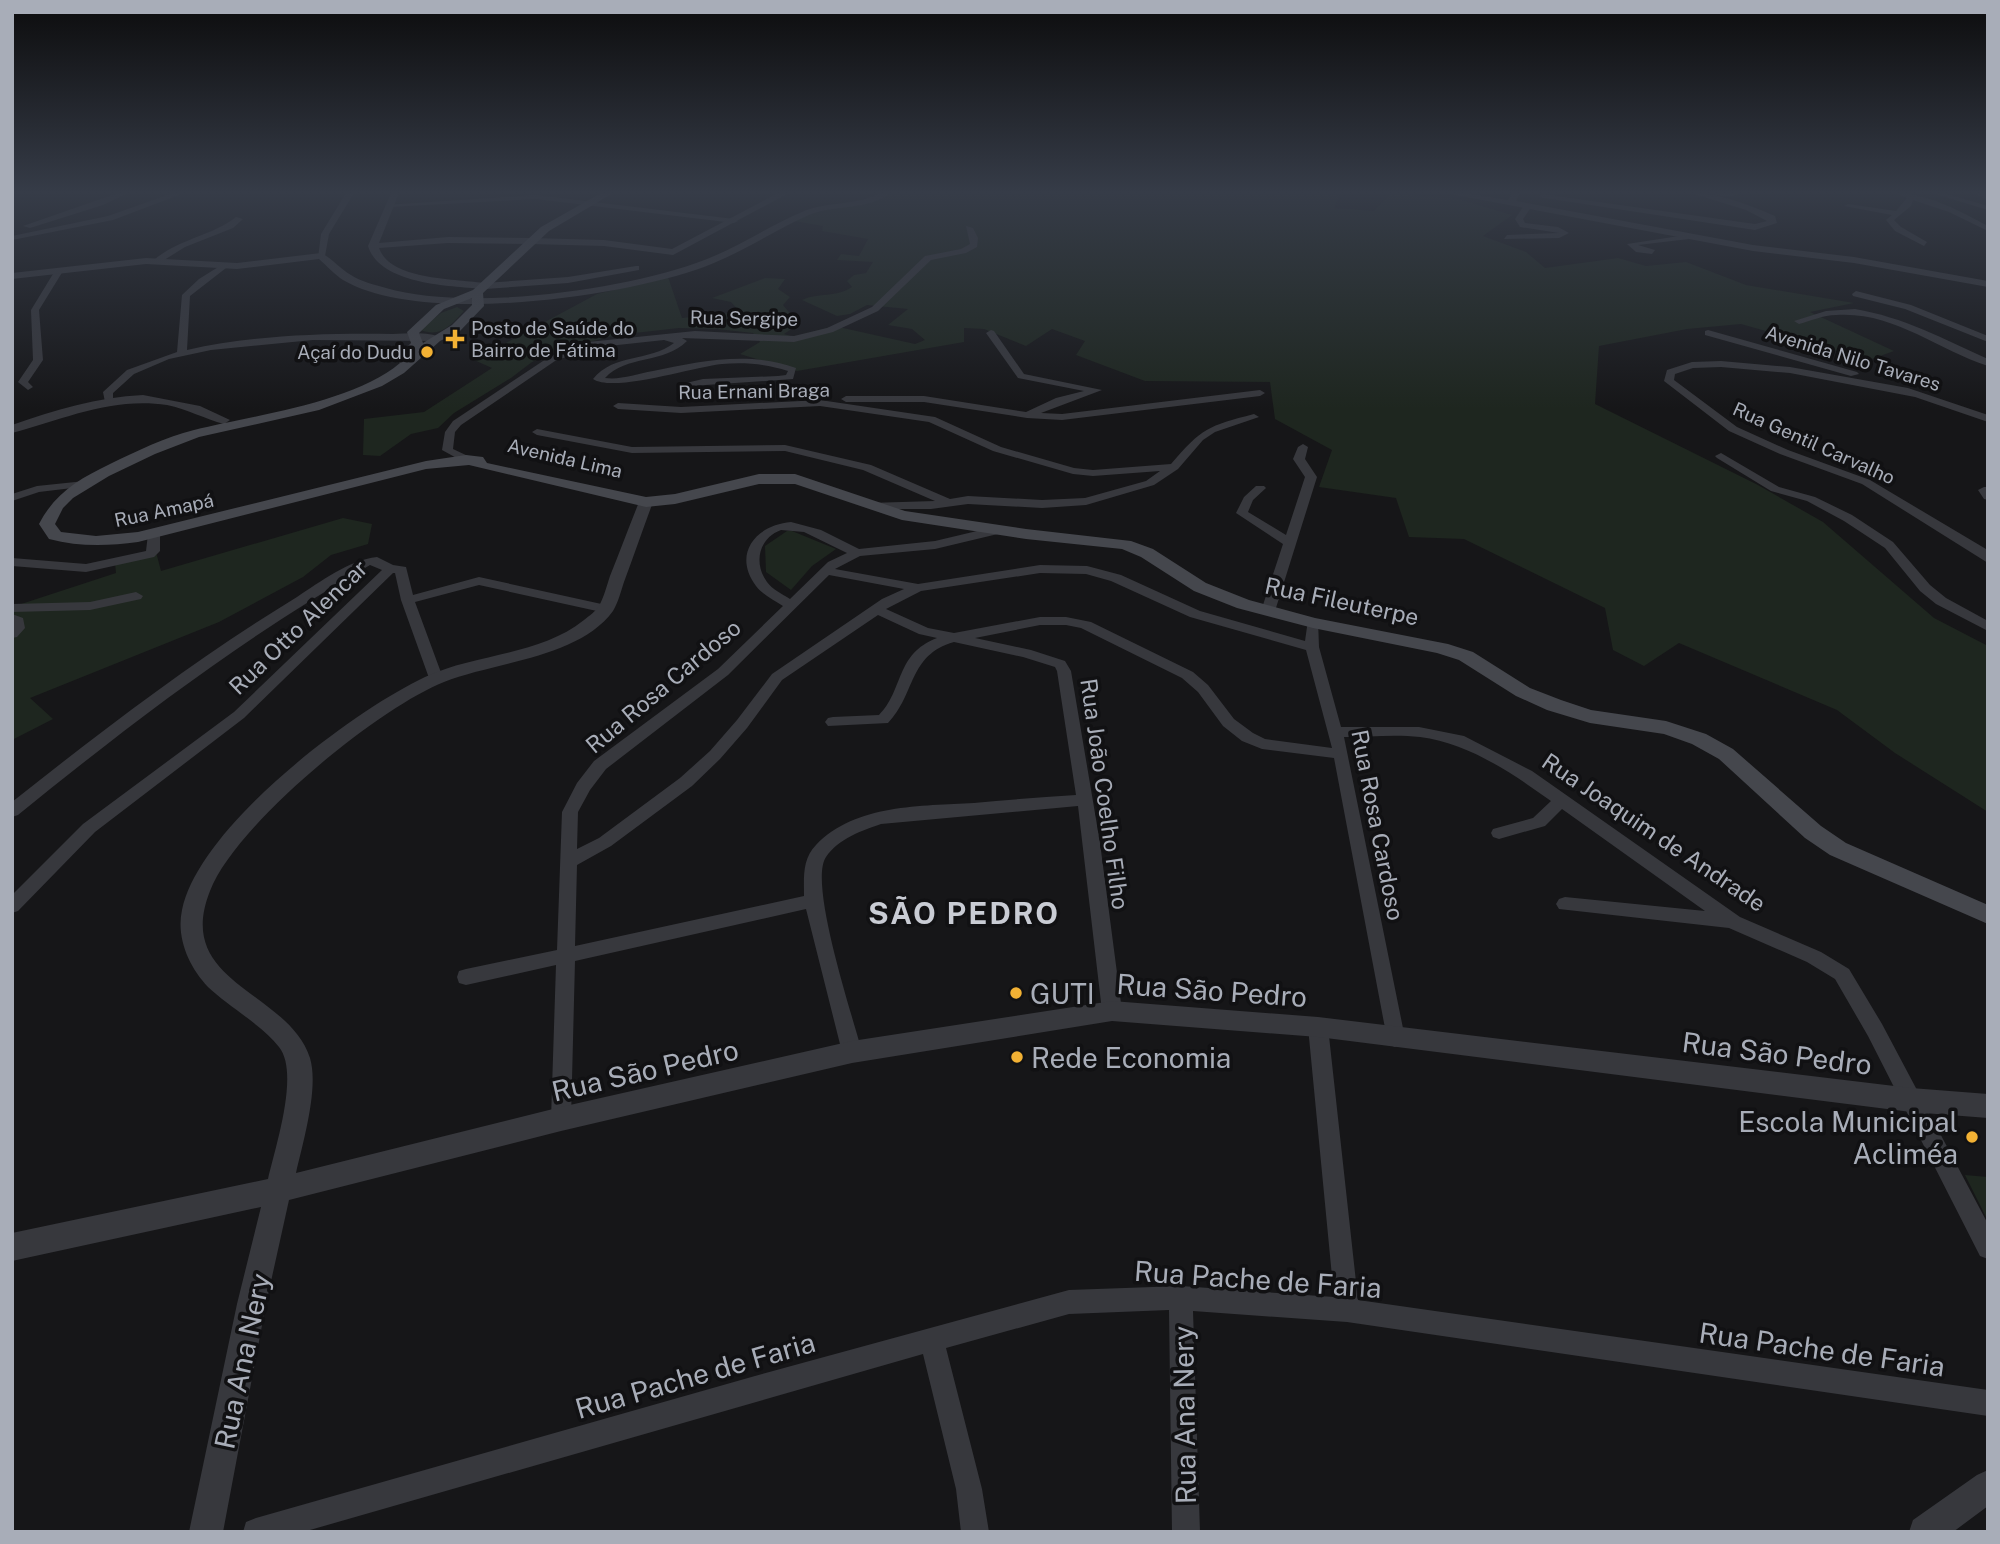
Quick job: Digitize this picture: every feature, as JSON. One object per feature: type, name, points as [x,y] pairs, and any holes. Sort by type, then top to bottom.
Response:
[{"type":"main road","points":[[415,353],[417,344],[413,332],[434,311],[455,300],[480,293],[507,265]]},
{"type":"main road","points":[[242,420],[299,408],[391,375],[436,338],[461,325],[478,306],[480,293]]},
{"type":"main road","name":"Rua Amapá","points":[[195,434],[223,420],[242,420]]},
{"type":"main road","name":"Rua Amapá","points":[[242,420],[150,451],[85,484],[56,506],[47,524],[55,536],[76,541],[104,542],[154,534],[426,465],[466,459]]},
{"type":"main road","name":"Avenida Lima","points":[[466,459],[483,466],[555,479],[627,500],[643,501]]},
{"type":"main road","name":"Rua Fileuterpe","points":[[643,501],[675,499],[759,479],[777,478],[815,484],[901,515],[998,530],[1125,544],[1147,553],[1200,587],[1268,611],[1313,623],[1441,648],[1466,656],[1523,692],[1554,705],[1590,716],[1666,727],[1699,740],[1726,754],[1814,832],[1838,849],[1988,915]]},
{"type":"street","points":[[12,276],[113,265]]},
{"type":"street","points":[[213,265],[245,265]]},
{"type":"street","points":[[327,265],[369,286],[455,300]]},
{"type":"street","points":[[386,265],[417,278],[480,293],[546,299],[638,284],[694,265]]},
{"type":"street","name":"Rua Sergipe","points":[[466,459],[447,450],[450,432],[457,423],[552,359],[576,349],[613,341],[715,334],[794,339],[830,330],[875,309],[921,265]]},
{"type":"street","points":[[1882,265],[1988,284]]},
{"type":"street","points":[[181,353],[186,295],[223,266]]},
{"type":"street","points":[[480,293],[636,268]]},
{"type":"street","points":[[28,387],[23,382],[38,360],[35,310],[59,271]]},
{"type":"street","points":[[1856,294],[1908,307],[1988,339]]},
{"type":"street","points":[[1799,321],[1836,312],[1878,317],[1925,334],[1988,363]]},
{"type":"street","points":[[991,333],[1021,376],[1041,381],[1084,385],[1097,390],[1060,400],[1027,415]]},
{"type":"street","name":"Avenida Nilo Tavares","points":[[1708,333],[1916,394],[1988,419]]},
{"type":"street","points":[[109,400],[108,392],[122,377],[136,369],[181,353],[265,340],[323,336],[436,338]]},
{"type":"street","points":[[654,338],[682,341],[671,349],[613,367],[598,379],[623,380],[741,360],[762,361],[793,370],[790,377],[780,379],[726,379],[691,383]]},
{"type":"street","name":"Rua Gentil Carvalho","points":[[1916,394],[1799,372],[1730,364],[1680,367],[1670,372],[1669,381],[1732,429],[1885,492],[1982,552],[1988,559]]},
{"type":"street","points":[[820,403],[840,399],[924,399],[1027,415],[1083,416],[1260,393]]},
{"type":"street","points":[[12,429],[109,400],[168,400],[192,405],[223,420]]},
{"type":"street","name":"Rua Ernani Braga","points":[[618,406],[681,410],[820,403],[931,419],[997,449],[1073,471],[1093,473],[1174,467]]},
{"type":"street","points":[[873,505],[968,500],[1042,504],[1086,501],[1150,483],[1174,467],[1199,438],[1211,430],[1254,417]]},
{"type":"street","points":[[537,432],[632,450],[766,446],[797,450],[867,467],[950,503]]},
{"type":"street","points":[[1268,611],[1311,477],[1299,459],[1303,447]]},
{"type":"street","points":[[1721,456],[1775,489],[1819,502],[1848,518],[1889,545],[1925,587],[1941,601],[1988,627]]},
{"type":"street","points":[[12,498],[37,489],[85,484]]},
{"type":"street","points":[[1260,488],[1248,499],[1242,513],[1290,543]]},
{"type":"street","points":[[408,600],[479,581],[606,609],[643,501]]},
{"type":"street","points":[[790,604],[760,584],[753,553],[762,534],[792,526],[813,532],[857,553]]},
{"type":"street","name":"Rua Rosa Cardoso","points":[[561,1119],[570,812],[583,787],[600,765],[723,672],[832,565],[857,553],[935,545],[998,530]]},
{"type":"street","points":[[12,562],[79,568],[108,564],[150,554],[154,551],[154,534]]},
{"type":"street","name":"Rua Otto Alencar","points":[[12,811],[208,659],[257,626],[367,562],[377,561],[390,569],[239,715],[89,828],[12,906]]},
{"type":"street","points":[[390,569],[401,570],[404,575],[408,600],[436,678]]},
{"type":"street","points":[[567,863],[605,842],[686,782],[742,724],[776,677],[887,602],[918,588],[1041,569],[1087,570],[1116,578],[1195,614],[1312,648]]},
{"type":"street","points":[[827,571],[918,588]]},
{"type":"street","points":[[12,608],[62,609],[136,596]]},
{"type":"street","name":"Rua Ana Nery","points":[[206,1532],[265,1244],[293,1131],[301,1072],[288,1035],[250,1008],[209,973],[200,959],[191,936],[196,893],[205,876],[233,839],[292,782],[379,710],[436,678],[564,641],[583,630],[606,609]]},
{"type":"street","name":"Rua João Coelho Filho","points":[[877,610],[924,631],[1026,653],[1060,664],[1064,671],[1092,843],[1112,1011]]},
{"type":"street","points":[[12,618],[18,621],[19,628],[12,634]]},
{"type":"street","points":[[833,722],[873,721],[889,716],[916,658],[935,643],[1049,621],[1081,624],[1191,678],[1206,691],[1236,732],[1250,739],[1262,744],[1341,754]]},
{"type":"street","name":"Rua Rosa Cardoso","points":[[1313,623],[1312,648],[1337,732],[1395,1038]]},
{"type":"street","name":"Rua Joaquim de Andrade","points":[[1337,732],[1447,736],[1525,775],[1734,922],[1814,957],[1842,974],[1988,1248]]},
{"type":"street","points":[[852,1052],[813,901],[813,865],[821,850],[851,828],[880,818],[1083,800]]},
{"type":"street","points":[[1499,834],[1539,822],[1561,800]]},
{"type":"street","points":[[466,977],[813,901]]},
{"type":"street","points":[[1564,904],[1734,922]]},
{"type":"street","name":"Rua São Pedro","points":[[12,1247],[279,1190],[561,1119],[852,1052],[1112,1011],[1318,1027],[1911,1100],[1988,1106]]},
{"type":"street","points":[[1318,1027],[1347,1310]]},
{"type":"street","name":"Rua Ana Nery","points":[[1181,1298],[1186,1532]]},
{"type":"street","name":"Rua Pache de Faria","points":[[256,1532],[742,1391],[1069,1302],[1181,1298],[1347,1310],[1988,1403]]},
{"type":"street","points":[[932,1340],[969,1489],[975,1532]]},
{"type":"street","points":[[1925,1532],[1988,1486]]},
{"type":"shaded area","points":[[871,265],[1542,265],[1545,268],[1567,265],[1694,265],[1746,285],[1854,303],[1810,312],[1894,351],[1869,360],[1741,324],[1687,329],[1599,346],[1595,404],[1756,484],[1823,522],[1934,618],[1988,646],[1988,812],[1895,753],[1837,710],[1679,643],[1644,666],[1613,650],[1605,608],[1464,539],[1409,537],[1396,498],[1319,487],[1332,450],[1275,419],[1270,382],[1145,381],[1076,355],[1085,341],[1052,329],[1026,346],[984,329],[964,328],[964,342],[797,371],[740,354],[760,342],[753,333],[679,328],[617,335],[562,349],[532,362],[454,413],[438,428],[411,434],[380,456],[363,455],[364,419],[424,412],[492,368],[474,360],[597,294],[668,277],[682,318],[740,312],[731,302],[712,298],[765,278],[785,279],[778,289],[790,297],[783,305],[799,324],[784,334],[794,337],[834,326],[915,344],[925,340],[912,329],[888,325],[908,309],[867,305],[850,314],[837,316],[802,300],[846,290],[852,287],[847,281],[854,275],[866,273]]},
{"type":"shaded area","points":[[457,307],[464,311],[445,329],[434,332],[420,330],[441,313]]},
{"type":"shaded area","points":[[343,518],[372,524],[368,544],[331,555],[303,577],[219,622],[30,698],[53,719],[12,740],[12,607],[116,573],[115,562],[156,552],[161,571]]},
{"type":"shaded area","points":[[787,531],[836,549],[812,566],[791,590],[766,572],[765,546]]},
{"type":"shaded area","points":[[1965,1175],[1988,1177],[1988,1221]]},
{"type":"place","name":"Posto de Saúde do Bairro de Fátima","points":[[455,339]]},
{"type":"place","name":"Açaí do Dudu","points":[[427,352]]},
{"type":"place","name":"GUTI","points":[[1016,993]]},
{"type":"place","name":"Rede Economia","points":[[1017,1057]]},
{"type":"place","name":"Escola Municipal Acliméa","points":[[1972,1137]]},
{"type":"district","name":"SÃO PEDRO","points":[[964,913]]}]
